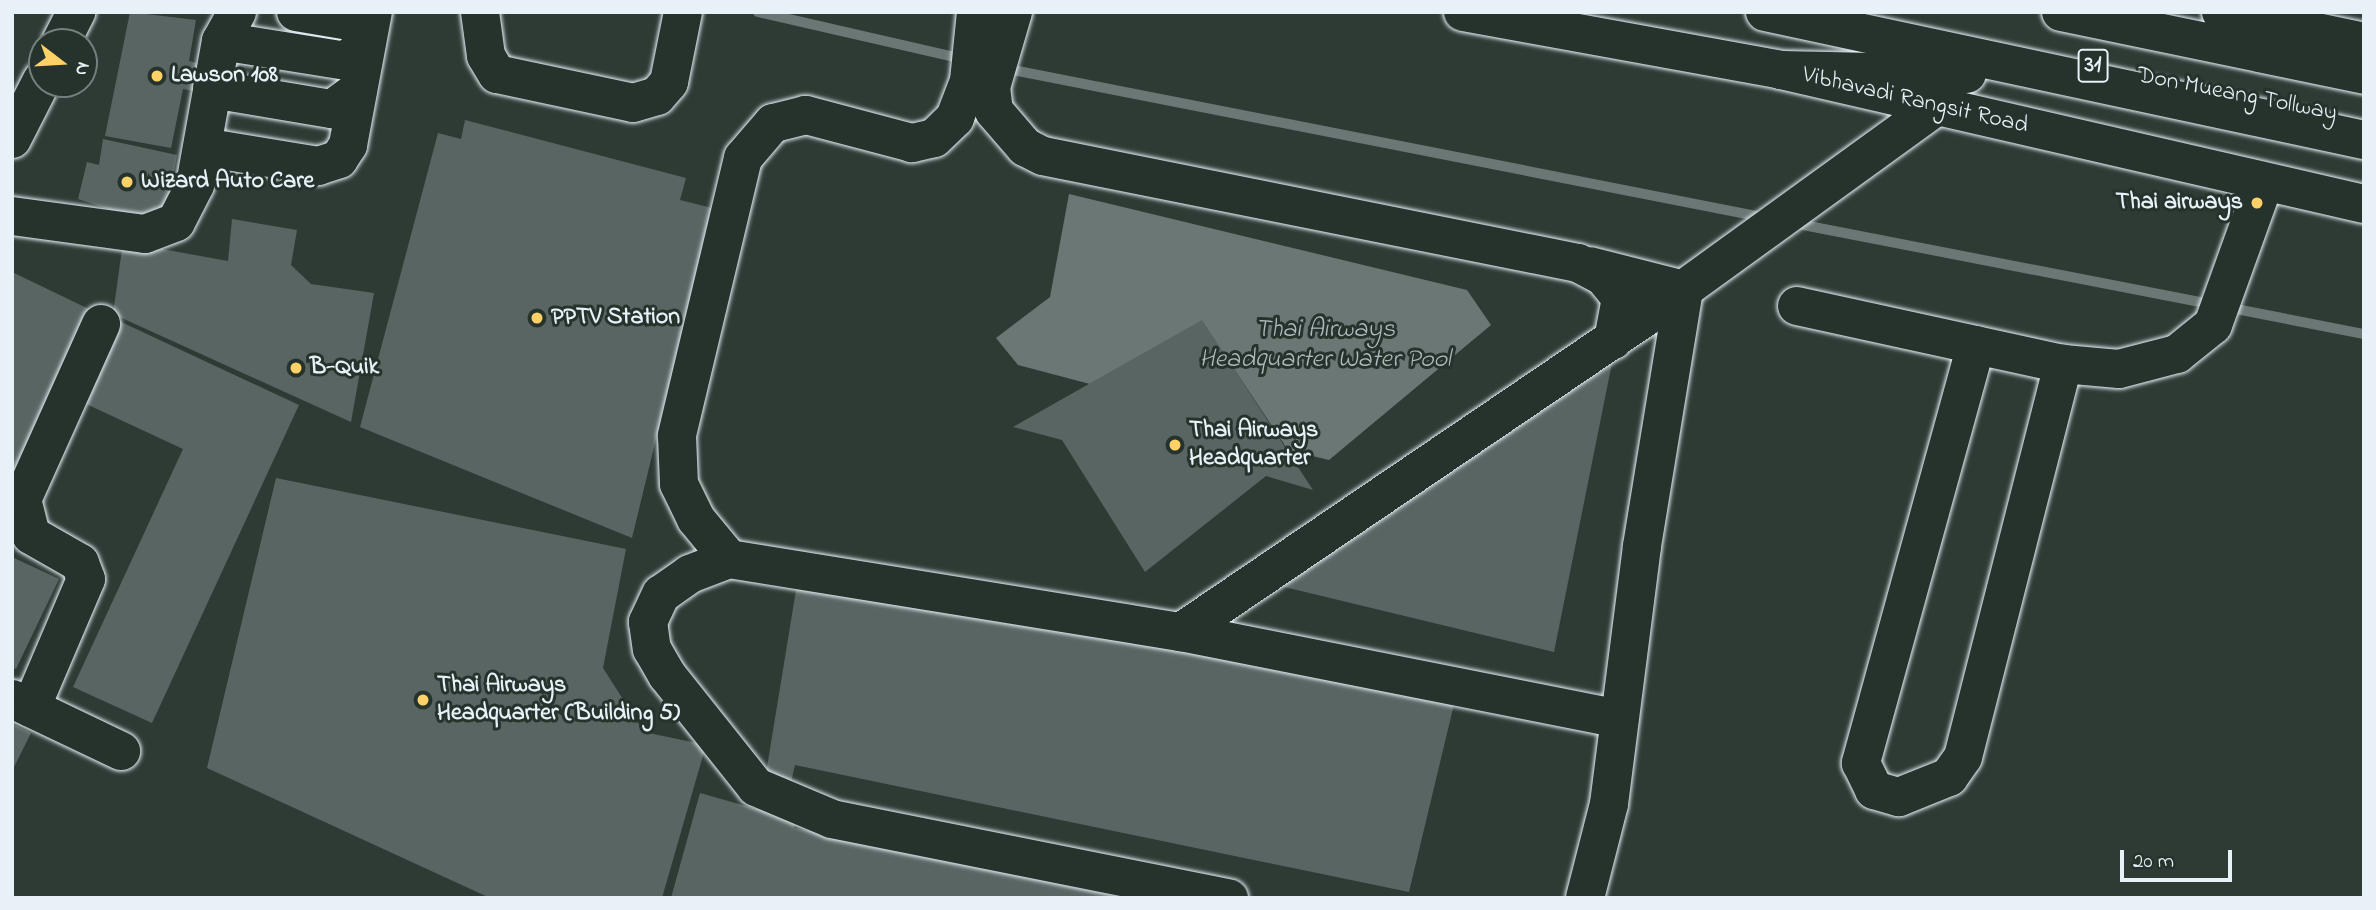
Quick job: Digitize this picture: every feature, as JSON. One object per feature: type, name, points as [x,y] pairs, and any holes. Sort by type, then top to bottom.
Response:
[{"type":"main road","points":[[68,28],[76,12]]},
{"type":"main road","points":[[296,12],[369,22]]},
{"type":"main road","points":[[480,12],[486,56],[498,74],[633,103],[657,96],[669,82],[683,13]]},
{"type":"main road","points":[[729,559],[696,519],[679,484],[677,436],[743,158],[773,123],[806,115],[912,143],[934,138],[955,118],[983,54],[1013,12]]},
{"type":"main road","name":"Vibhavadi Rangsit Road","points":[[1463,12],[1781,70],[2364,204]]},
{"type":"main road","name":"31","points":[[1765,12],[2053,76],[2364,140]]},
{"type":"main road","name":"Don Mueang Tollway","points":[[1822,12],[2364,121]]},
{"type":"main road","name":"Don Mueang Tollway","points":[[2061,12],[2364,75]]},
{"type":"main road","points":[[2221,12],[2364,42]]},
{"type":"main road","points":[[2320,12],[2364,36]]},
{"type":"main road","points":[[12,216],[164,231],[189,202],[203,147],[212,89],[229,27],[346,61],[369,22]]},
{"type":"main road","points":[[203,147],[327,166],[348,145],[369,22]]},
{"type":"main road","points":[[983,54],[994,111],[1012,136],[1044,156],[1578,263],[1684,290]]},
{"type":"main road","points":[[1781,70],[2053,76]]},
{"type":"main road","points":[[212,89],[332,109],[358,90]]},
{"type":"main road","points":[[12,139],[33,98]]},
{"type":"main road","points":[[1181,632],[1613,340],[1937,106]]},
{"type":"main road","points":[[1797,306],[2063,364],[2119,369],[2177,354],[2219,307],[2264,183]]},
{"type":"main road","points":[[1578,263],[1604,277],[1621,298],[1613,340]]},
{"type":"main road","points":[[1585,898],[1609,804],[1619,719],[1684,290]]},
{"type":"main road","points":[[101,324],[22,500],[31,535],[80,563],[86,579],[22,703],[121,751]]},
{"type":"main road","points":[[1976,345],[1861,763],[1874,790],[1899,797],[1949,777],[1964,757],[2063,364]]},
{"type":"main road","points":[[1229,898],[832,820],[755,787],[667,676],[652,649],[648,622],[661,594],[729,559],[1181,632],[1619,719]]},
{"type":"water","name":"Thai Airways Headquarter Water Pool","points":[[1069,194],[1467,290],[1491,325],[1329,460],[1288,450],[1202,321],[1090,384],[1018,365],[996,338],[1050,297]]},
{"type":"building","name":"Lawson 108","points":[[130,12],[196,20],[189,61],[200,64],[194,91],[183,89],[171,148],[105,136]]},
{"type":"building","name":"PPTV Station","points":[[465,120],[686,178],[680,200],[712,208],[632,538],[360,427],[438,133],[461,139]]},
{"type":"building","name":"Wizard Auto Care","points":[[103,139],[177,155],[166,216],[120,213],[78,199],[87,162],[99,165]]},
{"type":"building","name":"B-Quik","points":[[232,219],[297,230],[291,265],[311,284],[374,293],[351,422],[113,314],[123,242],[228,261]]},
{"type":"building","points":[[12,272],[93,311],[12,478]]},
{"type":"building","name":"Thai Airways Headquarter","points":[[1202,320],[1313,490],[1266,476],[1145,572],[1062,440],[1013,427]]},
{"type":"building","points":[[119,321],[299,405],[152,723],[73,687],[183,449],[82,402]]},
{"type":"building","points":[[1615,348],[1554,652],[1268,583]]},
{"type":"building","name":"Thai Airways Headquarter (Building 5)","points":[[276,478],[626,549],[603,668],[644,732],[706,745],[662,898],[490,898],[207,768]]},
{"type":"building","points":[[12,557],[59,579],[16,669],[12,667]]},
{"type":"building","points":[[797,584],[1455,700],[1409,892],[795,765],[783,815],[796,817],[794,828],[1124,898],[671,898],[700,793],[760,810]]},
{"type":"building","points":[[12,724],[31,733],[12,771]]},
{"type":"waterway","points":[[758,12],[963,59]]},
{"type":"waterway","points":[[1003,68],[1767,218]]},
{"type":"waterway","points":[[1793,223],[2364,334]]},
{"type":"place","name":"Lawson 108","points":[[157,76]]},
{"type":"place","name":"Wizard Auto Care","points":[[127,182]]},
{"type":"place","name":"Thai airways","points":[[2257,203]]},
{"type":"place","name":"PPTV Station","points":[[537,318]]},
{"type":"place","name":"B-Quik","points":[[296,368]]},
{"type":"place","name":"Thai Airways Headquarter","points":[[1175,445]]},
{"type":"place","name":"Thai Airways Headquarter (Building 5)","points":[[423,700]]}]
